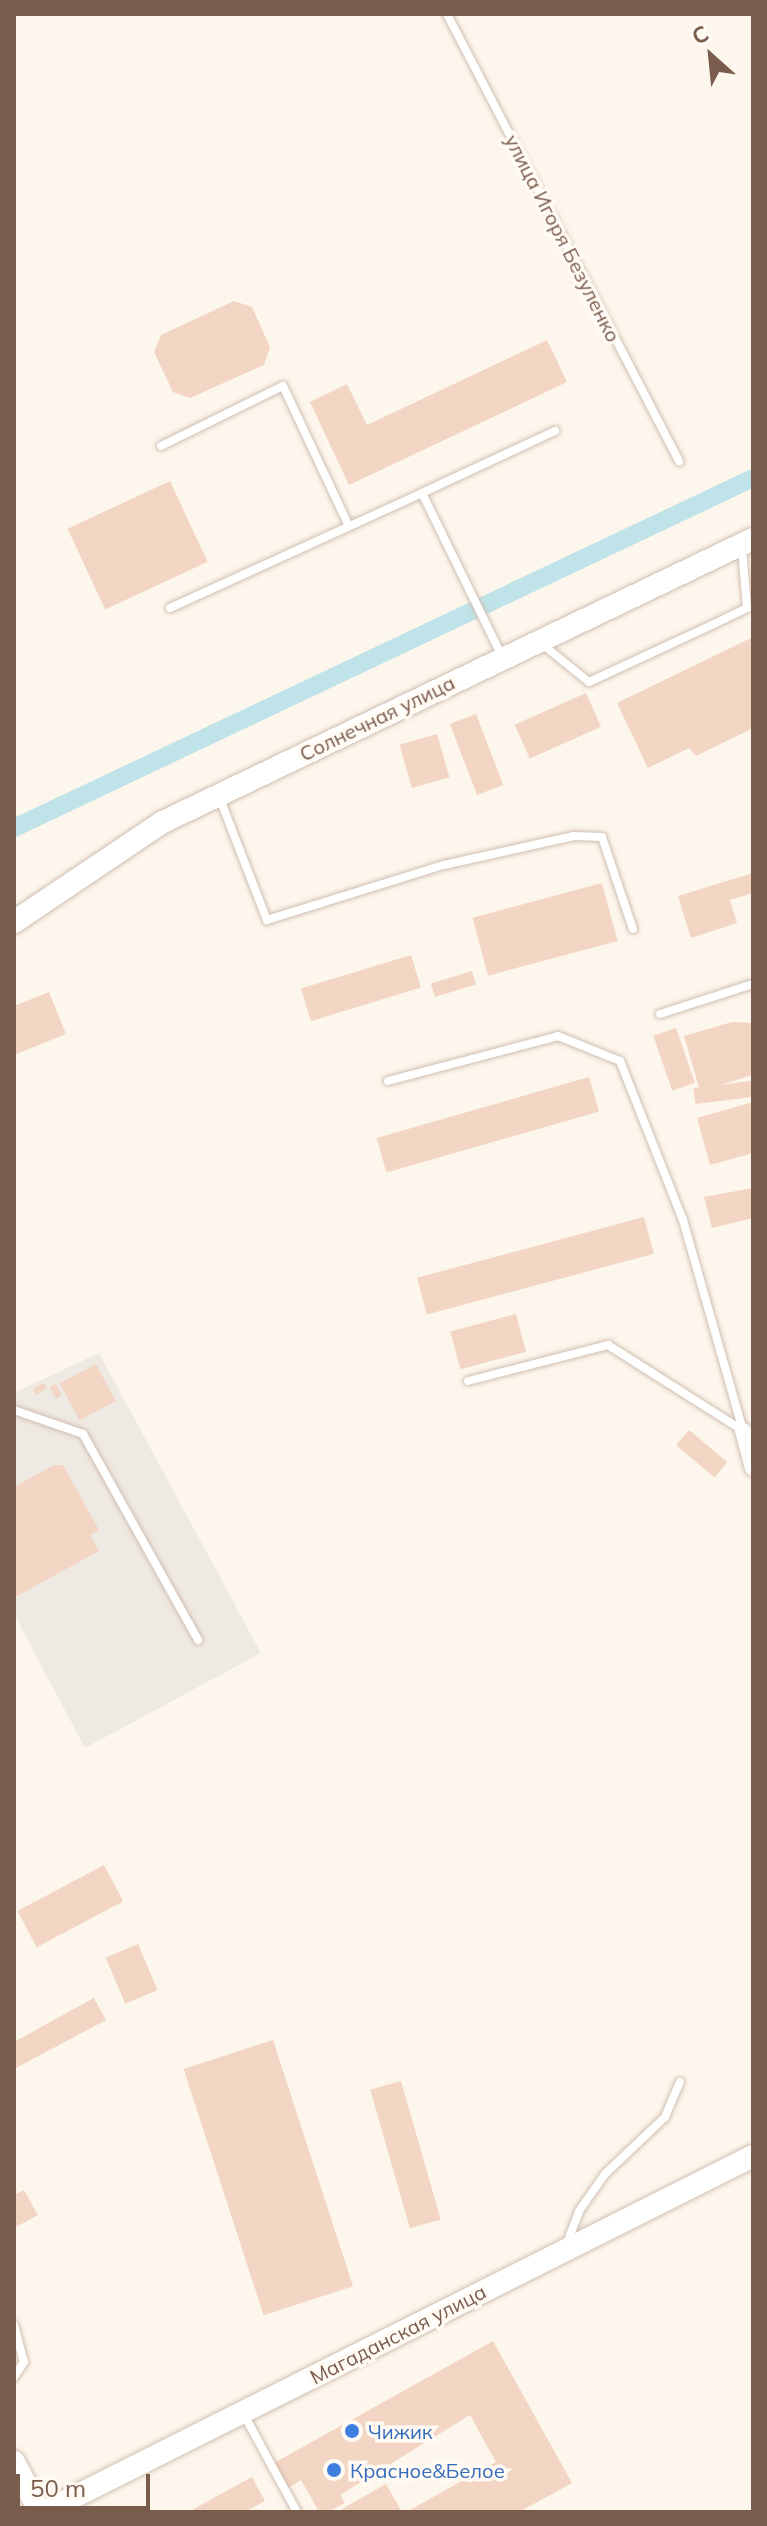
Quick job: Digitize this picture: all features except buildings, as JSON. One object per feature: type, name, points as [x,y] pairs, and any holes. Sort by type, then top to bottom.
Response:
[{"type":"main road","name":"Солнечная улица","points":[[14,922],[163,822],[499,650],[538,641],[748,541]]},
{"type":"main road","name":"Магаданская улица","points":[[42,2512],[753,2156]]},
{"type":"main road","points":[[14,2462],[42,2512]]},
{"type":"street","points":[[743,1431],[753,1468]]},
{"type":"lane","name":"улица Игоря Безуленко","points":[[447,14],[679,461]]},
{"type":"lane","points":[[161,446],[283,386],[348,524]]},
{"type":"lane","points":[[170,608],[555,431]]},
{"type":"lane","points":[[422,493],[499,650]]},
{"type":"lane","points":[[538,641],[589,682],[714,624],[747,608],[748,541]]},
{"type":"lane","points":[[218,794],[267,920],[444,865],[574,836],[602,837],[633,929]]},
{"type":"lane","points":[[660,1014],[753,984]]},
{"type":"lane","points":[[388,1081],[558,1036],[620,1061],[683,1220],[743,1431]]},
{"type":"lane","points":[[468,1381],[608,1345],[743,1431]]},
{"type":"lane","points":[[14,1410],[83,1434],[198,1640]]},
{"type":"lane","points":[[563,2251],[579,2211],[605,2174],[640,2147],[665,2117],[680,2082]]},
{"type":"lane","points":[[14,2325],[24,2362],[14,2377]]},
{"type":"lane","points":[[243,2412],[297,2512]]},
{"type":"shaded area","points":[[99,1353],[261,1653],[85,1748],[14,1614],[14,1393]]},
{"type":"waterway","points":[[14,828],[753,478]]},
{"type":"place","name":"Чижик","points":[[352,2431]]},
{"type":"place","name":"Красное&Белое","points":[[334,2470]]}]
